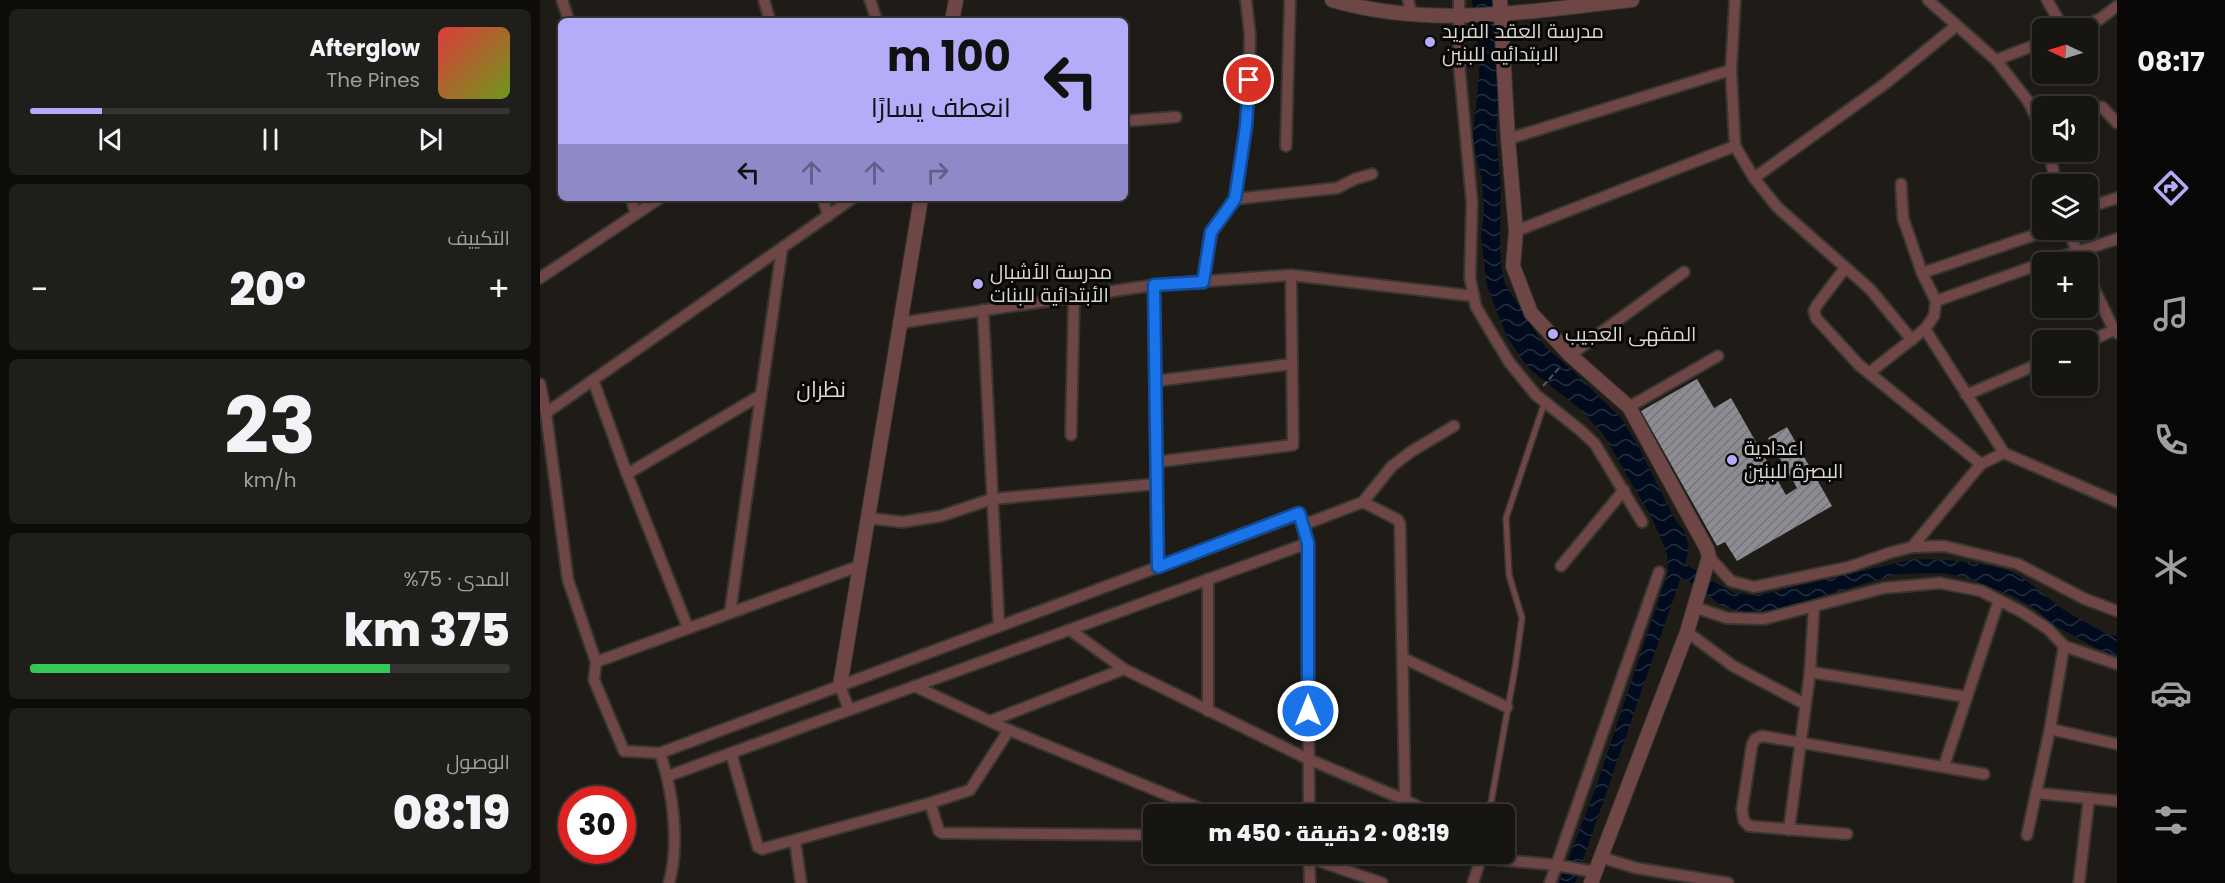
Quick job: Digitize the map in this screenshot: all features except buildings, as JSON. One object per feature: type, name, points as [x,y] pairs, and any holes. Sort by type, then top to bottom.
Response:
[{"type":"street","points":[[562,0],[568,18]]},
{"type":"street","points":[[764,0],[768,18]]},
{"type":"street","points":[[870,0],[876,18]]},
{"type":"street","points":[[953,18],[956,0]]},
{"type":"street","points":[[1203,282],[1211,232],[1235,199],[1246,126],[1249,80],[1250,35],[1246,0]]},
{"type":"street","points":[[1286,146],[1290,0]]},
{"type":"street","points":[[1332,0],[1381,12],[1460,17],[1499,15],[1632,0]]},
{"type":"street","points":[[1408,0],[1412,15]]},
{"type":"street","points":[[1459,0],[1458,64],[1472,203],[1470,278],[1473,296],[1485,323],[1509,362],[1544,404],[1595,444],[1642,522]]},
{"type":"street","points":[[1500,0],[1499,15],[1516,231],[1513,266],[1531,313],[1568,358],[1629,407],[1707,549],[1707,563],[1687,632],[1592,875],[1558,866],[1515,860]]},
{"type":"street","points":[[1735,0],[1731,70],[1735,146],[1754,178],[1777,207],[1870,289],[1912,340]]},
{"type":"street","points":[[1928,0],[1996,60],[2032,109]]},
{"type":"street","points":[[2047,0],[2057,18]]},
{"type":"street","points":[[2098,21],[2117,6]]},
{"type":"street","points":[[1754,178],[1886,83],[1956,26]]},
{"type":"street","points":[[1996,60],[2032,46]]},
{"type":"street","points":[[1508,139],[1731,70]]},
{"type":"street","points":[[2102,107],[2117,123]]},
{"type":"street","points":[[1128,120],[1176,117]]},
{"type":"street","points":[[1516,231],[1735,146]]},
{"type":"street","points":[[1235,199],[1337,188],[1372,174]]},
{"type":"street","points":[[1869,373],[1925,329],[1934,316],[1936,301],[1922,273],[1903,218],[1901,184]]},
{"type":"street","points":[[2098,204],[2117,198]]},
{"type":"street","points":[[632,201],[636,214]]},
{"type":"street","points":[[540,278],[656,201]]},
{"type":"street","points":[[824,201],[828,216]]},
{"type":"street","points":[[546,413],[849,201]]},
{"type":"street","points":[[849,710],[840,686],[920,201]]},
{"type":"street","points":[[1922,273],[2032,236]]},
{"type":"street","points":[[2072,240],[2076,252],[2117,239]]},
{"type":"street","points":[[730,613],[782,248]]},
{"type":"street","points":[[1936,301],[2032,267]]},
{"type":"street","points":[[1845,268],[1814,311],[1816,318],[1859,365],[1981,464]]},
{"type":"street","points":[[1568,358],[1684,272]]},
{"type":"street","points":[[899,323],[1154,285],[1291,275],[1473,296]]},
{"type":"street","points":[[1156,462],[1293,445],[1291,275]]},
{"type":"street","points":[[1154,285],[1158,567]]},
{"type":"street","points":[[1071,435],[1074,297]]},
{"type":"street","points":[[2098,297],[2115,332],[2098,338]]},
{"type":"street","points":[[983,310],[999,626]]},
{"type":"street","points":[[1925,329],[2004,453],[2115,498]]},
{"type":"street","points":[[1629,407],[1718,356]]},
{"type":"street","points":[[1155,381],[1292,364]]},
{"type":"street","points":[[1966,395],[2032,367]]},
{"type":"street","points":[[593,380],[627,474],[688,628]]},
{"type":"street","points":[[540,384],[546,413],[568,580],[596,662],[594,680],[624,751],[660,753],[1299,513],[1308,543],[1309,804]]},
{"type":"street","points":[[627,474],[761,395]]},
{"type":"street","points":[[1303,525],[1363,502],[1392,466],[1454,426]]},
{"type":"street","points":[[1912,547],[1981,464],[2004,453]]},
{"type":"street","points":[[867,518],[902,522],[940,516],[992,499],[1156,484]]},
{"type":"street","points":[[1561,566],[1624,490]]},
{"type":"street","points":[[1363,502],[1398,520],[1400,524],[1405,800]]},
{"type":"street","points":[[668,776],[1308,543]]},
{"type":"street","points":[[1707,563],[1731,581],[1754,587],[1849,567],[1912,547],[1944,546],[2018,564],[2085,599],[2117,611]]},
{"type":"street","points":[[596,662],[859,566]]},
{"type":"street","points":[[1550,883],[1558,866],[1659,572]]},
{"type":"street","points":[[1208,579],[1208,711]]},
{"type":"street","points":[[1694,607],[1727,618],[1764,619],[1884,588],[1940,583],[1981,591],[2048,629],[2064,646],[2117,664]]},
{"type":"street","points":[[1944,766],[2000,600]]},
{"type":"street","points":[[1789,830],[1810,672],[1814,606]]},
{"type":"street","points":[[1070,630],[1124,669],[1308,759],[1413,804]]},
{"type":"street","points":[[1687,632],[1733,666],[1805,704]]},
{"type":"street","points":[[2027,835],[2050,729],[2064,646]]},
{"type":"street","points":[[1403,658],[1507,707]]},
{"type":"street","points":[[990,721],[1124,669]]},
{"type":"street","points":[[1810,672],[1967,697]]},
{"type":"street","points":[[914,686],[1009,730],[1190,804]]},
{"type":"street","points":[[2050,729],[2117,744]]},
{"type":"street","points":[[731,753],[758,847],[762,849],[930,803],[972,788],[1009,730]]},
{"type":"street","points":[[1847,834],[1749,826],[1744,821],[1742,810],[1752,745],[1755,739],[1762,736],[1984,774]]},
{"type":"street","points":[[660,753],[668,776],[675,847],[675,861],[669,883]]},
{"type":"street","points":[[2036,792],[2117,801]]},
{"type":"street","points":[[2079,883],[2089,798]]},
{"type":"street","points":[[930,803],[939,831],[942,833],[1143,835]]},
{"type":"street","points":[[795,841],[801,883]]},
{"type":"street","points":[[1600,857],[1636,868],[1728,883]]},
{"type":"street","points":[[1310,864],[1310,883]]},
{"type":"street","points":[[1331,864],[1382,883]]},
{"type":"street","points":[[1473,883],[1479,864]]},
{"type":"lane","points":[[1491,804],[1522,618],[1509,575],[1506,518],[1544,404]]},
{"type":"path","points":[[1539,391],[1568,358]]},
{"type":"water","points":[[1472,0],[1492,0],[1498,94],[1496,137],[1501,186],[1501,265],[1505,284],[1546,348],[1569,367],[1621,418],[1638,446],[1674,518],[1685,532],[1689,549],[1685,564],[1733,593],[1756,596],[1914,559],[1996,567],[2021,577],[2060,607],[2109,635],[2117,636],[2117,656],[2096,648],[2054,625],[2038,611],[2013,596],[1965,577],[1941,573],[1897,574],[1778,609],[1744,613],[1718,604],[1702,589],[1681,577],[1575,883],[1559,883],[1596,787],[1668,572],[1667,553],[1652,518],[1603,434],[1580,409],[1524,362],[1507,337],[1487,286],[1481,236],[1484,212],[1482,179],[1473,135],[1479,75]]},
{"type":"place","name":"مدرسة العقد الفريد الابتدائيه للبنين","points":[[1430,42]]},
{"type":"place","name":"مدرسة الأشبال الأبتدائية للبنات","points":[[978,284]]},
{"type":"place","name":"المقهى العجيب","points":[[1553,334]]},
{"type":"place","name":"اعدادية البصرة للبنين","points":[[1732,460]]},
{"type":"district","name":"نظران","points":[[821,389]]},
{"type":"route","points":[[1249,80],[1246,126],[1235,199],[1211,232],[1203,282],[1154,285],[1158,567],[1299,513],[1308,543],[1308,711]]}]
